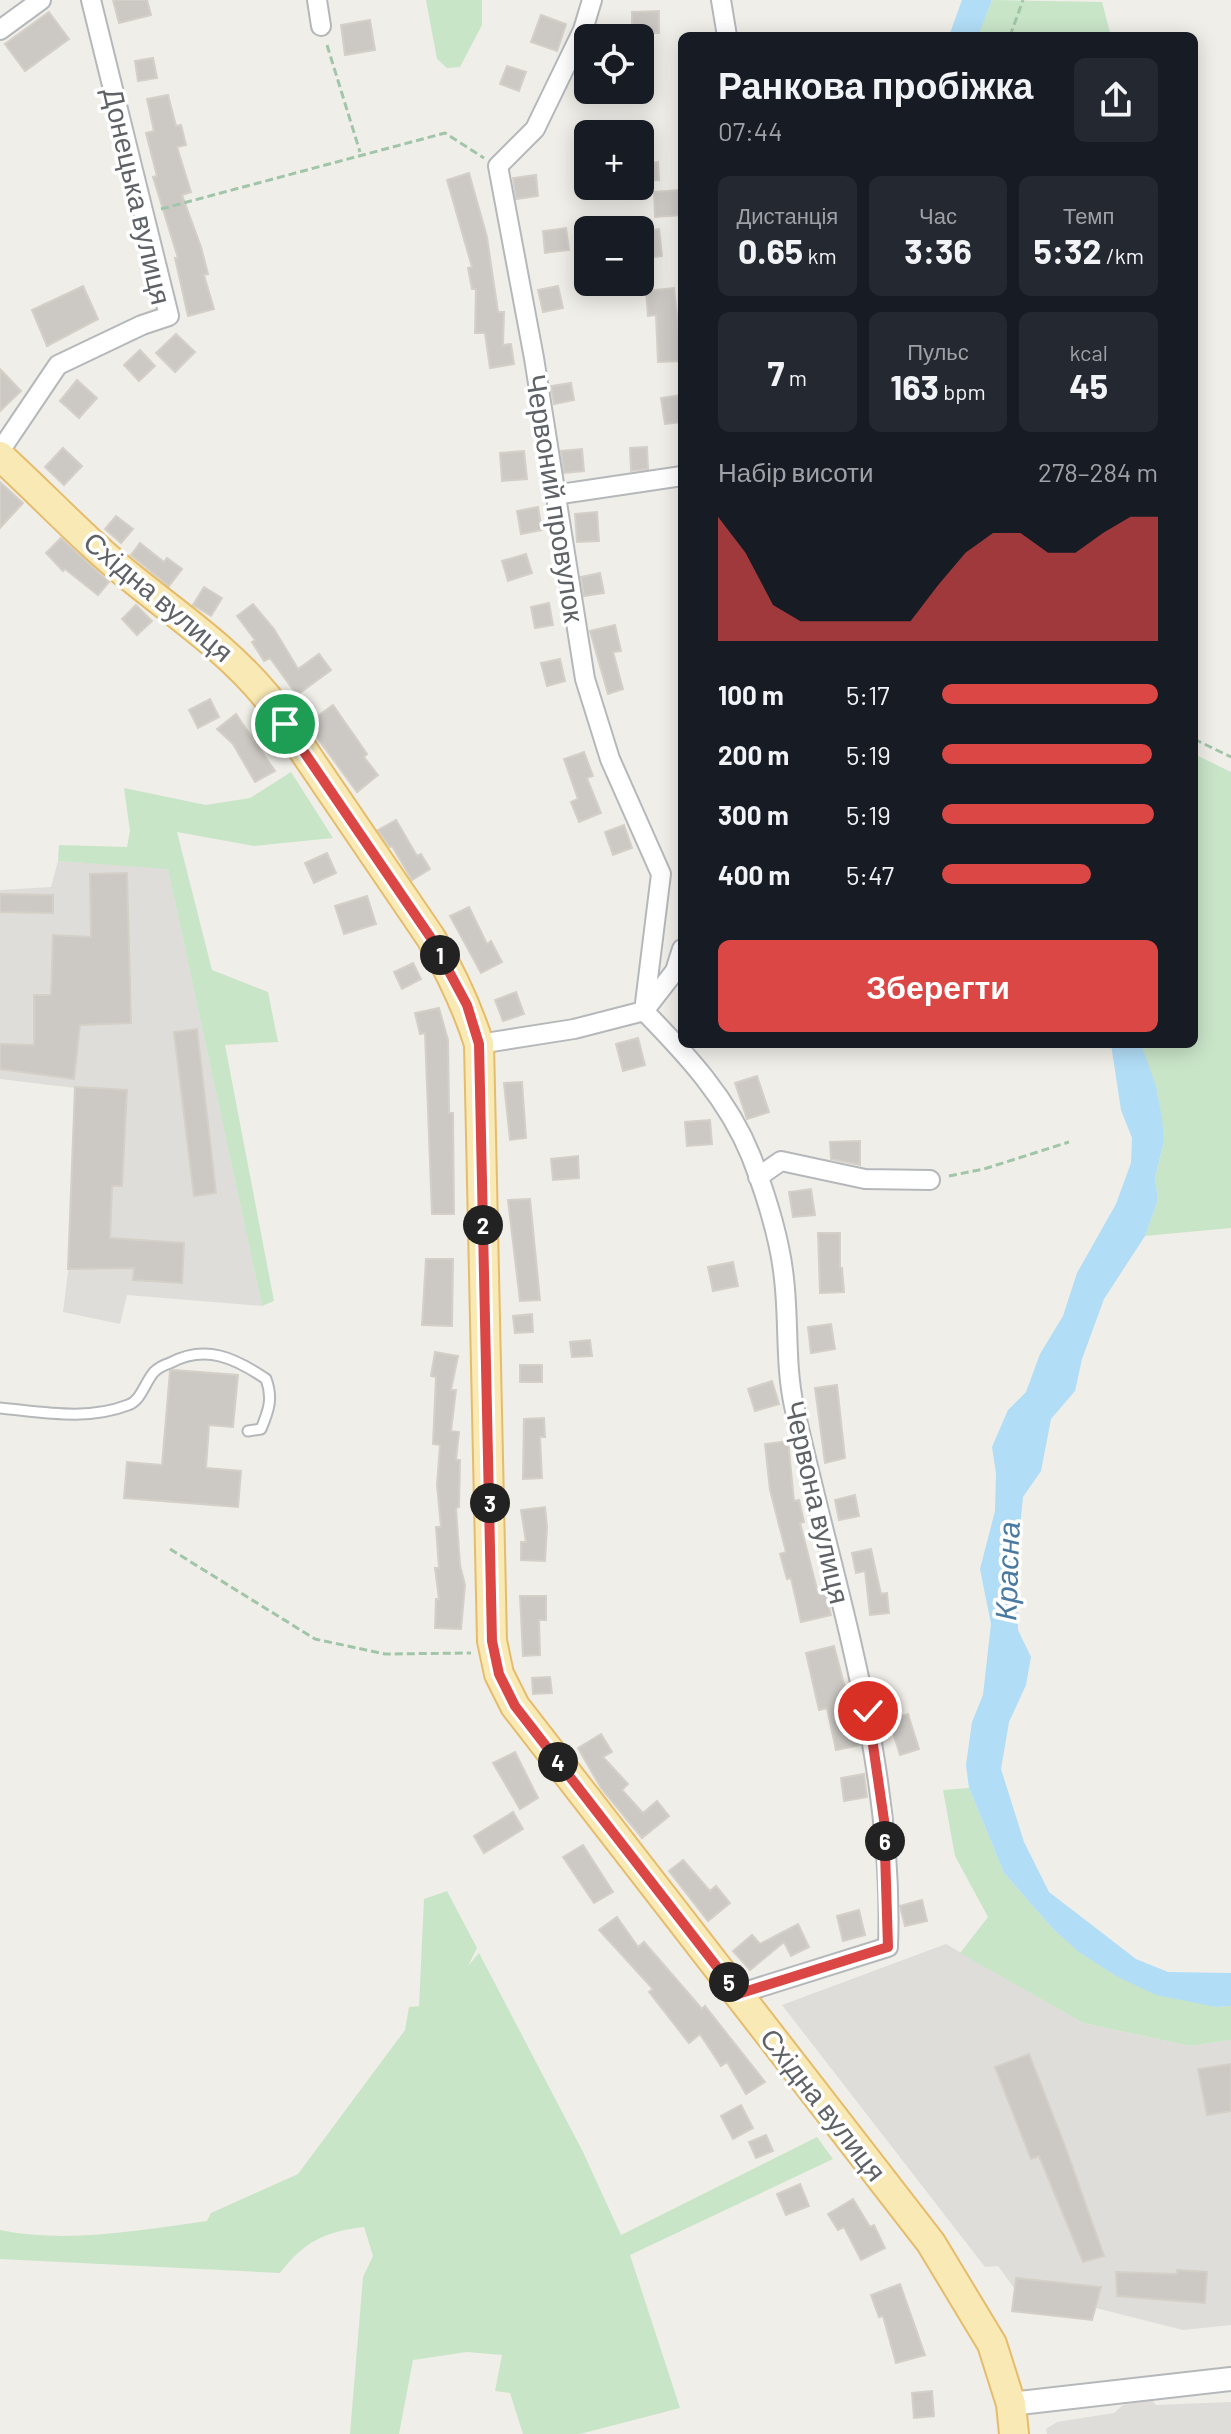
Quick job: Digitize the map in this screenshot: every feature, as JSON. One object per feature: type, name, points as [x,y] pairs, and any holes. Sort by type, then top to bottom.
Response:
[{"type":"main road","name":"Східна вулиця","points":[[0,453],[138,583],[219,645],[259,687],[431,938],[467,1005],[479,1044],[494,1653],[499,1674],[515,1706],[931,2243],[992,2344],[1011,2404],[1014,2434]]},
{"type":"street","points":[[0,30],[41,0]]},
{"type":"street","name":"Донецька вулиця","points":[[0,453],[58,365],[142,325],[169,316],[91,0]]},
{"type":"street","points":[[317,0],[321,26]]},
{"type":"street","points":[[498,166],[535,129],[583,30],[592,0]]},
{"type":"street","points":[[721,0],[726,32]]},
{"type":"street","name":"Червоний провулок","points":[[498,166],[534,358],[585,679],[610,759],[661,874],[644,1011]]},
{"type":"street","points":[[554,495],[678,477]]},
{"type":"street","points":[[479,1044],[574,1029],[644,1011],[675,971],[678,962]]},
{"type":"street","name":"Червона вулиця","points":[[644,1011],[678,1045]]},
{"type":"street","name":"Червона вулиця","points":[[681,1048],[730,1112],[770,1212],[784,1277],[793,1401],[868,1711],[884,1820],[888,1947],[738,1994]]},
{"type":"street","points":[[758,1177],[781,1161],[865,1179],[930,1180]]},
{"type":"street","points":[[1011,2404],[1231,2379]]},
{"type":"lane","points":[[0,1408],[83,1415],[107,1412],[133,1404],[155,1370],[195,1353],[222,1354],[266,1379],[271,1393],[270,1409],[261,1429],[248,1431]]},
{"type":"path","points":[[1011,32],[1023,0]]},
{"type":"path","points":[[321,26],[361,153]]},
{"type":"path","points":[[144,214],[361,153],[445,133],[498,166]]},
{"type":"path","points":[[1198,741],[1231,757]]},
{"type":"path","points":[[930,1180],[984,1169],[1069,1142]]},
{"type":"path","points":[[170,1549],[315,1639],[385,1654],[494,1653]]},
{"type":"shaded area","points":[[58,861],[168,868],[262,1306],[127,1295],[120,1324],[63,1312],[68,1272],[75,1088],[0,1079],[0,890],[51,887]]},
{"type":"shaded area","points":[[946,1944],[1083,2023],[1190,2046],[1231,2040],[1231,2325],[1183,2330],[1096,2308],[1092,2320],[1012,2311],[1015,2289],[998,2266],[985,2267],[782,2005]]},
{"type":"shaded area","points":[[1152,2400],[1156,2405],[1231,2402],[1231,2434],[1047,2434],[1046,2429],[1057,2422],[1114,2413],[1123,2405]]},
{"type":"green space","points":[[426,0],[482,0],[482,25],[460,67],[447,68],[437,59]]},
{"type":"green space","points":[[992,0],[1102,2],[1110,32],[979,32]]},
{"type":"green space","points":[[1198,756],[1231,772],[1231,1228],[1145,1236],[1158,1200],[1155,1178],[1164,1141],[1158,1096],[1142,1048],[1198,1048]]},
{"type":"green space","points":[[291,772],[333,838],[254,846],[177,832],[212,970],[268,992],[278,1042],[225,1045],[274,1301],[262,1306],[168,869],[58,861],[59,845],[127,847],[130,831],[124,788],[206,805],[250,798]]},
{"type":"green space","points":[[969,1788],[1004,1873],[1054,1930],[1116,1976],[1216,2007],[1231,2006],[1231,2040],[1190,2046],[1083,2023],[960,1953],[988,1917],[955,1856],[943,1790]]},
{"type":"green space","points":[[447,1891],[477,1948],[468,1966],[479,1953],[583,2152],[621,2235],[817,2137],[833,2159],[630,2255],[680,2408],[580,2434],[523,2434],[510,2393],[495,2391],[502,2355],[467,2352],[413,2360],[399,2434],[350,2434],[363,2277],[373,2256],[364,2227],[316,2240],[298,2253],[280,2273],[0,2259],[0,2230],[77,2236],[207,2221],[211,2213],[298,2174],[405,2030],[409,2007],[419,2006],[424,1899]]},
{"type":"water","points":[[962,0],[992,0],[980,32],[950,32]]},
{"type":"water","name":"Красна","points":[[1112,1048],[1142,1048],[1156,1086],[1162,1118],[1164,1141],[1155,1178],[1158,1200],[1145,1236],[1104,1299],[1082,1359],[1075,1391],[1051,1419],[1041,1471],[1023,1497],[1017,1557],[1018,1630],[1031,1657],[1026,1685],[1009,1722],[1001,1769],[1024,1842],[1049,1892],[1136,1959],[1168,1972],[1231,1973],[1231,2006],[1216,2007],[1156,1995],[1116,1976],[1079,1952],[1054,1930],[1004,1873],[969,1788],[966,1765],[972,1722],[983,1695],[991,1624],[980,1569],[995,1511],[996,1473],[992,1447],[1008,1410],[1026,1392],[1040,1354],[1063,1316],[1077,1273],[1116,1204],[1131,1163],[1132,1138],[1121,1110]]},
{"type":"building","points":[[113,0],[147,0],[151,15],[119,23]]},
{"type":"building","points":[[659,11],[659,33],[654,33],[654,24],[632,24],[632,12]]},
{"type":"building","points":[[49,12],[69,39],[25,71],[5,44]]},
{"type":"building","points":[[541,15],[566,24],[557,51],[531,42]]},
{"type":"building","points":[[370,20],[375,50],[345,55],[341,25]]},
{"type":"building","points":[[153,58],[157,78],[138,81],[135,61]]},
{"type":"building","points":[[507,66],[526,72],[519,91],[500,84]]},
{"type":"building","points":[[168,95],[176,126],[181,125],[186,145],[177,147],[191,192],[182,195],[201,247],[208,274],[204,275],[214,309],[188,316],[175,258],[178,258],[153,177],[157,176],[146,133],[154,131],[147,99]]},
{"type":"building","points":[[654,162],[658,162],[659,180],[654,180]]},
{"type":"building","points":[[469,173],[487,237],[498,312],[504,312],[503,345],[511,344],[514,364],[490,368],[485,333],[475,333],[476,289],[472,289],[468,268],[472,267],[447,180]]},
{"type":"building","points":[[536,175],[538,196],[516,199],[513,178]]},
{"type":"building","points":[[678,190],[678,215],[655,217],[654,192]]},
{"type":"building","points":[[566,228],[569,250],[545,253],[543,231]]},
{"type":"building","points":[[659,229],[662,256],[654,257],[654,230]]},
{"type":"building","points":[[83,286],[98,319],[47,346],[32,310]]},
{"type":"building","points":[[558,286],[563,308],[543,312],[538,290]]},
{"type":"building","points":[[674,288],[678,361],[658,362],[656,315],[648,316],[646,296],[654,296],[654,290]]},
{"type":"building","points":[[176,334],[195,352],[175,372],[156,353]]},
{"type":"building","points":[[140,350],[155,366],[139,381],[124,365]]},
{"type":"building","points":[[0,369],[21,391],[0,411]]},
{"type":"building","points":[[77,380],[97,398],[79,418],[60,401]]},
{"type":"building","points":[[571,383],[574,400],[554,404],[551,386]]},
{"type":"building","points":[[678,396],[678,422],[665,424],[661,398]]},
{"type":"building","points":[[647,447],[648,469],[631,471],[630,448]]},
{"type":"building","points":[[63,448],[82,466],[64,485],[45,467]]},
{"type":"building","points":[[582,449],[584,471],[564,473],[561,451]]},
{"type":"building","points":[[524,451],[527,479],[502,481],[500,453]]},
{"type":"building","points":[[0,482],[23,503],[0,528]]},
{"type":"building","points":[[538,507],[542,530],[521,534],[517,511]]},
{"type":"building","points":[[597,512],[599,541],[577,542],[575,514]]},
{"type":"building","points":[[116,516],[133,529],[121,543],[105,529]]},
{"type":"building","points":[[61,538],[109,582],[98,595],[65,569],[63,571],[46,553]]},
{"type":"building","points":[[140,543],[164,562],[167,558],[182,569],[169,586],[131,555]]},
{"type":"building","points":[[526,554],[532,573],[508,581],[502,561]]},
{"type":"building","points":[[600,573],[604,593],[584,596],[581,577]]},
{"type":"building","points":[[204,587],[222,598],[211,616],[193,605]]},
{"type":"building","points":[[549,603],[553,625],[535,628],[531,607]]},
{"type":"building","points":[[253,604],[274,629],[298,669],[319,654],[331,670],[297,695],[270,658],[264,661],[252,642],[255,640],[237,616]]},
{"type":"building","points":[[136,605],[152,621],[137,635],[122,619]]},
{"type":"building","points":[[615,625],[621,651],[613,652],[623,689],[608,694],[590,631]]},
{"type":"building","points":[[560,659],[565,681],[547,686],[541,663]]},
{"type":"building","points":[[210,699],[219,717],[198,728],[189,710]]},
{"type":"building","points":[[333,705],[378,775],[357,792],[307,724]]},
{"type":"building","points":[[236,714],[275,771],[255,782],[233,744],[217,729]]},
{"type":"building","points":[[584,752],[593,776],[587,778],[601,813],[579,822],[571,802],[578,799],[564,759]]},
{"type":"building","points":[[396,820],[417,856],[421,854],[430,869],[412,880],[392,846],[378,830]]},
{"type":"building","points":[[624,825],[632,848],[613,855],[605,832]]},
{"type":"building","points":[[327,853],[336,873],[314,883],[305,863]]},
{"type":"building","points":[[127,873],[131,1023],[80,1025],[74,1079],[0,1069],[0,1044],[34,1045],[34,995],[51,995],[53,935],[91,937],[90,874]]},
{"type":"building","points":[[0,894],[53,895],[53,913],[0,912]]},
{"type":"building","points":[[367,896],[376,924],[344,934],[335,906]]},
{"type":"building","points":[[469,907],[487,944],[491,941],[502,962],[481,973],[450,916]]},
{"type":"building","points":[[413,963],[421,979],[402,989],[394,972]]},
{"type":"building","points":[[516,992],[524,1014],[503,1021],[495,1000]]},
{"type":"building","points":[[439,1008],[448,1040],[449,1113],[453,1113],[454,1214],[432,1214],[425,1033],[420,1034],[415,1013]]},
{"type":"building","points":[[197,1029],[216,1193],[194,1196],[174,1032]]},
{"type":"building","points":[[638,1038],[645,1065],[623,1071],[616,1044]]},
{"type":"building","points":[[757,1076],[769,1112],[747,1119],[735,1083]]},
{"type":"building","points":[[522,1082],[526,1138],[510,1140],[504,1083]]},
{"type":"building","points":[[75,1087],[127,1090],[122,1186],[112,1186],[110,1238],[184,1243],[182,1283],[133,1280],[134,1268],[68,1269]]},
{"type":"building","points":[[710,1120],[712,1144],[687,1146],[685,1122]]},
{"type":"building","points":[[860,1141],[860,1165],[831,1159],[830,1142]]},
{"type":"building","points":[[578,1156],[579,1178],[553,1180],[551,1159]]},
{"type":"building","points":[[811,1189],[815,1215],[793,1217],[789,1192]]},
{"type":"building","points":[[530,1199],[540,1300],[520,1301],[508,1200]]},
{"type":"building","points":[[818,1233],[840,1233],[844,1292],[820,1293]]},
{"type":"building","points":[[426,1259],[453,1259],[452,1326],[422,1325]]},
{"type":"building","points":[[733,1262],[738,1286],[713,1291],[708,1267]]},
{"type":"building","points":[[532,1314],[533,1332],[515,1333],[513,1316]]},
{"type":"building","points":[[831,1324],[835,1349],[811,1353],[808,1327]]},
{"type":"building","points":[[590,1340],[592,1356],[572,1357],[570,1342]]},
{"type":"building","points":[[435,1352],[458,1356],[451,1390],[456,1390],[451,1431],[459,1432],[456,1460],[460,1460],[459,1507],[456,1508],[460,1565],[465,1585],[461,1629],[435,1628],[436,1599],[439,1599],[435,1568],[439,1568],[436,1527],[441,1527],[437,1485],[440,1445],[433,1444],[436,1377],[431,1376]]},
{"type":"building","points":[[520,1365],[542,1365],[542,1382],[520,1382]]},
{"type":"building","points":[[170,1371],[238,1375],[233,1427],[209,1425],[206,1468],[241,1471],[238,1507],[124,1498],[127,1462],[162,1465]]},
{"type":"building","points":[[772,1381],[779,1404],[755,1411],[748,1389]]},
{"type":"building","points":[[837,1385],[845,1458],[825,1463],[815,1388]]},
{"type":"building","points":[[544,1418],[545,1437],[540,1437],[542,1478],[523,1479],[524,1419]]},
{"type":"building","points":[[788,1441],[794,1501],[799,1500],[804,1522],[800,1523],[818,1593],[825,1591],[831,1615],[801,1622],[791,1578],[787,1579],[780,1554],[786,1552],[770,1490],[765,1444]]},
{"type":"building","points":[[855,1495],[859,1516],[839,1520],[835,1500]]},
{"type":"building","points":[[545,1507],[545,1561],[521,1560],[521,1542],[526,1542],[521,1510]]},
{"type":"building","points":[[871,1549],[881,1594],[887,1593],[889,1613],[870,1615],[865,1571],[856,1573],[852,1553]]},
{"type":"building","points":[[520,1596],[546,1596],[546,1620],[539,1620],[540,1655],[523,1656]]},
{"type":"building","points":[[834,1646],[860,1745],[836,1750],[827,1708],[819,1710],[806,1653]]},
{"type":"building","points":[[550,1677],[552,1693],[533,1694],[532,1678]]},
{"type":"building","points":[[908,1714],[919,1749],[900,1755],[889,1720]]},
{"type":"building","points":[[601,1734],[612,1752],[603,1757],[628,1784],[622,1790],[643,1813],[657,1801],[669,1816],[642,1838],[601,1788],[578,1748]]},
{"type":"building","points":[[515,1752],[538,1798],[520,1809],[493,1763]]},
{"type":"building","points":[[864,1774],[867,1797],[844,1801],[841,1778]]},
{"type":"building","points":[[513,1812],[523,1829],[484,1853],[474,1836]]},
{"type":"building","points":[[583,1845],[613,1892],[594,1903],[563,1857]]},
{"type":"building","points":[[683,1860],[710,1891],[716,1886],[730,1903],[708,1921],[669,1871]]},
{"type":"building","points":[[922,1900],[927,1921],[905,1926],[900,1906]]},
{"type":"building","points":[[859,1910],[865,1935],[843,1941],[837,1916]]},
{"type":"building","points":[[617,1917],[638,1947],[644,1942],[702,2009],[705,2006],[765,2082],[746,2094],[727,2062],[721,2066],[700,2034],[689,2043],[649,1992],[653,1989],[599,1930]]},
{"type":"building","points":[[798,1924],[809,1947],[791,1956],[784,1942],[750,1970],[733,1951],[752,1935],[760,1944]]},
{"type":"building","points":[[1029,2054],[1104,2256],[1083,2262],[1039,2156],[1031,2159],[995,2067]]},
{"type":"building","points":[[1231,2064],[1231,2111],[1207,2115],[1198,2069]]},
{"type":"building","points":[[741,2105],[753,2128],[733,2139],[721,2116]]},
{"type":"building","points":[[766,2135],[773,2151],[756,2158],[749,2142]]},
{"type":"building","points":[[800,2184],[809,2206],[786,2215],[777,2194]]},
{"type":"building","points":[[853,2199],[870,2227],[874,2225],[885,2248],[861,2260],[844,2227],[838,2230],[828,2214]]},
{"type":"building","points":[[1177,2270],[1207,2272],[1205,2303],[1117,2296],[1116,2272],[1177,2274]]},
{"type":"building","points":[[1016,2278],[1101,2287],[1092,2320],[1012,2311]]},
{"type":"building","points":[[900,2284],[925,2355],[896,2363],[883,2316],[879,2317],[871,2295]]},
{"type":"building","points":[[932,2391],[934,2416],[914,2418],[912,2393]]},
{"type":"route","points":[[285,724],[431,938],[467,1005],[479,1044],[492,1641],[499,1674],[515,1706],[738,1994],[888,1947],[884,1820],[868,1711]]}]
